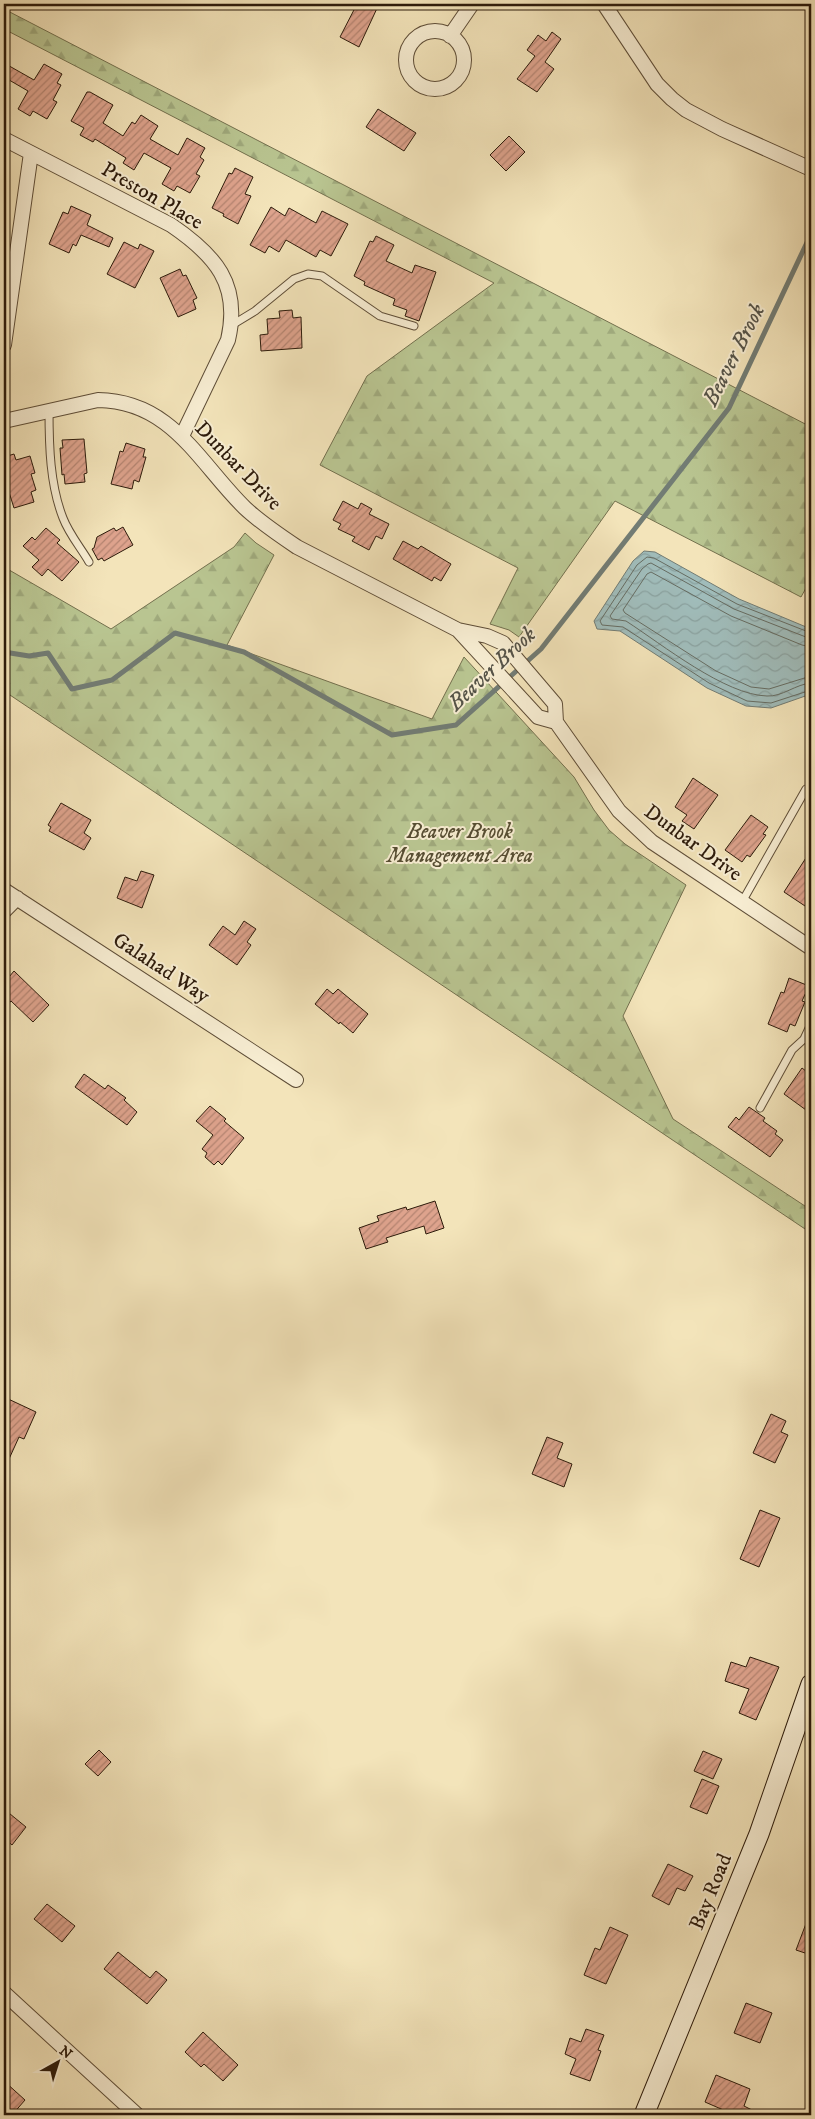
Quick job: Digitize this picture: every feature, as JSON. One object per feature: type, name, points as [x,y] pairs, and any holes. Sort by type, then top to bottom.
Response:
[{"type":"main road","name":"Bay Road","points":[[644,2115],[759,1834],[811,1684]]},
{"type":"street","points":[[450,36],[472,4]]},
{"type":"street","points":[[604,4],[658,84],[672,99],[686,110],[722,129],[811,169]]},
{"type":"street","points":[[428,32],[443,33],[450,36],[456,41],[463,55],[462,71],[453,83],[446,87],[438,89],[423,87],[411,77],[408,70],[407,54],[410,47],[420,36],[428,32]]},
{"type":"street","name":"Preston Place","points":[[4,139],[172,225],[194,241],[210,257],[225,279],[232,300],[228,340],[182,436]]},
{"type":"street","points":[[4,345],[31,153]]},
{"type":"street","name":"Dunbar Drive","points":[[4,421],[80,402],[114,400],[149,411],[182,436],[244,507],[277,534],[297,547],[458,630],[487,636],[504,643],[555,704],[556,722],[619,811],[635,828],[652,842],[811,948]]},
{"type":"street","name":"Dunbar Drive","points":[[458,630],[538,717],[556,722]]},
{"type":"street","name":"Galahad Way","points":[[4,890],[296,1080]]},
{"type":"street","points":[[4,911],[17,898]]},
{"type":"street","points":[[4,1993],[137,2115]]},
{"type":"lane","points":[[231,325],[262,306],[294,279],[308,274],[322,276],[380,316],[414,326]]},
{"type":"lane","points":[[49,410],[52,474],[59,505],[64,520],[89,562]]},
{"type":"lane","points":[[742,903],[806,788],[811,792]]},
{"type":"lane","points":[[760,1108],[792,1050],[804,1039],[811,1024]]},
{"type":"green space","points":[[4,9],[811,427],[811,579],[801,597],[615,501],[519,637],[509,630],[490,624],[518,568],[320,465],[367,376],[494,283],[4,29]]},
{"type":"green space","name":"Beaver Brook Management Area","points":[[245,533],[274,555],[227,645],[432,719],[464,657],[574,777],[609,830],[625,844],[686,885],[623,1016],[673,1119],[811,1210],[811,1233],[4,691],[4,567],[111,629],[234,547]]},
{"type":"water","points":[[644,551],[655,552],[739,599],[811,629],[811,694],[771,708],[746,706],[707,688],[620,631],[597,629],[594,621],[633,561]]},
{"type":"building","points":[[357,4],[379,4],[359,47],[340,37]]},
{"type":"building","points":[[552,32],[561,39],[545,62],[554,69],[537,92],[517,79],[535,56],[527,50],[538,35],[546,41]]},
{"type":"building","points":[[4,63],[34,80],[44,64],[62,74],[57,83],[61,85],[53,100],[57,102],[47,119],[33,111],[30,116],[18,109],[28,91],[4,77]]},
{"type":"building","points":[[87,92],[113,105],[103,123],[123,136],[132,122],[135,124],[141,115],[158,126],[150,139],[178,155],[187,138],[205,148],[200,157],[204,160],[196,174],[200,176],[190,193],[177,186],[174,191],[162,184],[171,168],[144,153],[134,170],[123,163],[126,158],[95,139],[93,142],[80,135],[84,128],[71,121]]},
{"type":"building","points":[[378,109],[416,133],[404,151],[366,127]]},
{"type":"building","points":[[509,136],[525,152],[506,171],[490,155]]},
{"type":"building","points":[[235,168],[253,177],[245,194],[251,196],[238,224],[212,208],[229,173],[232,174]]},
{"type":"building","points":[[71,206],[91,215],[87,225],[113,238],[109,247],[81,235],[76,246],[73,244],[69,253],[49,244],[63,212],[68,214]]},
{"type":"building","points":[[271,207],[285,216],[289,208],[316,223],[322,211],[348,224],[331,256],[320,250],[316,257],[286,240],[279,252],[269,246],[265,253],[250,245]]},
{"type":"building","points":[[376,236],[394,245],[386,261],[412,273],[415,265],[436,272],[419,321],[405,316],[407,310],[393,305],[395,299],[364,285],[365,282],[354,276],[370,241],[373,242]]},
{"type":"building","points":[[124,242],[138,249],[140,244],[154,251],[135,288],[107,274]]},
{"type":"building","points":[[180,269],[183,276],[186,275],[197,298],[193,300],[196,309],[178,317],[160,278]]},
{"type":"building","points":[[292,310],[293,318],[301,317],[302,348],[261,351],[260,335],[268,334],[267,319],[280,318],[279,311]]},
{"type":"building","points":[[84,439],[87,473],[84,474],[85,482],[65,484],[64,474],[62,475],[60,448],[63,448],[62,440]]},
{"type":"building","points":[[126,443],[145,449],[143,457],[146,457],[139,482],[134,480],[132,489],[111,484],[120,451],[123,452]]},
{"type":"building","points":[[14,454],[16,460],[30,456],[35,473],[31,474],[36,490],[31,492],[34,502],[14,508],[8,489],[4,490],[4,457]]},
{"type":"building","points":[[343,501],[358,509],[361,503],[372,509],[369,514],[389,524],[382,539],[376,536],[369,550],[352,541],[355,537],[338,529],[341,524],[333,520]]},
{"type":"building","points":[[123,527],[133,545],[104,561],[102,558],[98,560],[92,549],[97,537],[114,528],[116,531]]},
{"type":"building","points":[[46,528],[60,540],[57,543],[79,562],[62,581],[48,569],[42,576],[32,567],[39,560],[23,546],[32,537],[35,540]]},
{"type":"building","points":[[403,541],[418,549],[421,546],[451,564],[441,581],[434,577],[432,581],[393,559]]},
{"type":"building","points":[[693,778],[718,795],[694,829],[682,821],[687,815],[675,807]]},
{"type":"building","points":[[61,803],[91,820],[84,833],[91,838],[84,850],[49,831],[51,827],[48,825]]},
{"type":"building","points":[[751,815],[768,827],[763,834],[766,835],[750,857],[747,855],[742,862],[725,850]]},
{"type":"building","points":[[811,850],[811,910],[784,892]]},
{"type":"building","points":[[141,871],[154,875],[142,908],[117,898],[125,877],[137,881]]},
{"type":"building","points":[[244,921],[256,929],[247,942],[251,945],[237,965],[209,945],[223,926],[235,935]]},
{"type":"building","points":[[14,971],[49,1005],[33,1022],[11,1001],[4,1009],[4,983]]},
{"type":"building","points":[[789,978],[809,986],[802,1001],[805,1002],[795,1026],[790,1024],[787,1032],[768,1024],[781,992],[784,993]]},
{"type":"building","points":[[327,989],[333,994],[338,989],[368,1014],[353,1033],[315,1004]]},
{"type":"building","points":[[802,1068],[811,1075],[811,1103],[806,1110],[784,1094]]},
{"type":"building","points":[[84,1074],[105,1089],[108,1085],[126,1098],[124,1100],[137,1112],[127,1125],[75,1087]]},
{"type":"building","points":[[210,1106],[244,1138],[222,1165],[218,1161],[214,1165],[205,1157],[207,1153],[202,1149],[213,1135],[196,1121]]},
{"type":"building","points":[[749,1107],[765,1118],[763,1121],[777,1131],[775,1134],[783,1140],[770,1157],[728,1127],[736,1117],[739,1120]]},
{"type":"building","points":[[435,1201],[444,1228],[426,1234],[424,1226],[386,1238],[388,1242],[366,1249],[359,1228],[379,1221],[377,1216],[406,1207],[407,1210]]},
{"type":"building","points":[[4,1397],[36,1412],[24,1439],[19,1437],[4,1470]]},
{"type":"building","points":[[771,1414],[786,1421],[781,1432],[788,1435],[775,1463],[753,1453]]},
{"type":"building","points":[[547,1437],[563,1443],[557,1458],[572,1464],[564,1487],[532,1474]]},
{"type":"building","points":[[760,1510],[780,1518],[759,1567],[740,1559]]},
{"type":"building","points":[[750,1657],[779,1667],[756,1720],[739,1713],[749,1689],[725,1681],[731,1662],[746,1667]]},
{"type":"building","points":[[99,1750],[111,1762],[98,1776],[85,1764]]},
{"type":"building","points":[[703,1751],[722,1759],[713,1779],[694,1771]]},
{"type":"building","points":[[702,1779],[719,1786],[707,1814],[690,1807]]},
{"type":"building","points":[[4,1809],[26,1827],[12,1845],[4,1838]]},
{"type":"building","points":[[668,1864],[693,1876],[685,1891],[677,1888],[669,1905],[652,1896]]},
{"type":"building","points":[[47,1904],[75,1926],[62,1942],[34,1919]]},
{"type":"building","points":[[811,1914],[811,1955],[796,1950]]},
{"type":"building","points":[[610,1927],[628,1935],[606,1984],[584,1975],[595,1948],[600,1950]]},
{"type":"building","points":[[118,1952],[150,1978],[156,1971],[167,1980],[147,2004],[104,1969]]},
{"type":"building","points":[[746,2003],[772,2013],[760,2043],[734,2033]]},
{"type":"building","points":[[586,2029],[604,2035],[598,2050],[601,2051],[590,2081],[570,2074],[576,2059],[565,2054],[570,2038],[581,2042]]},
{"type":"building","points":[[203,2032],[238,2065],[223,2081],[204,2064],[201,2067],[185,2052]]},
{"type":"building","points":[[716,2075],[750,2089],[744,2106],[762,2115],[727,2115],[728,2112],[705,2102]]},
{"type":"building","points":[[4,2081],[25,2100],[12,2115],[4,2115]]},
{"type":"waterway","name":"Beaver Brook","points":[[4,652],[29,656],[48,653],[72,689],[112,680],[175,633],[244,652],[392,735],[456,725],[541,649],[729,408],[811,234]]}]
